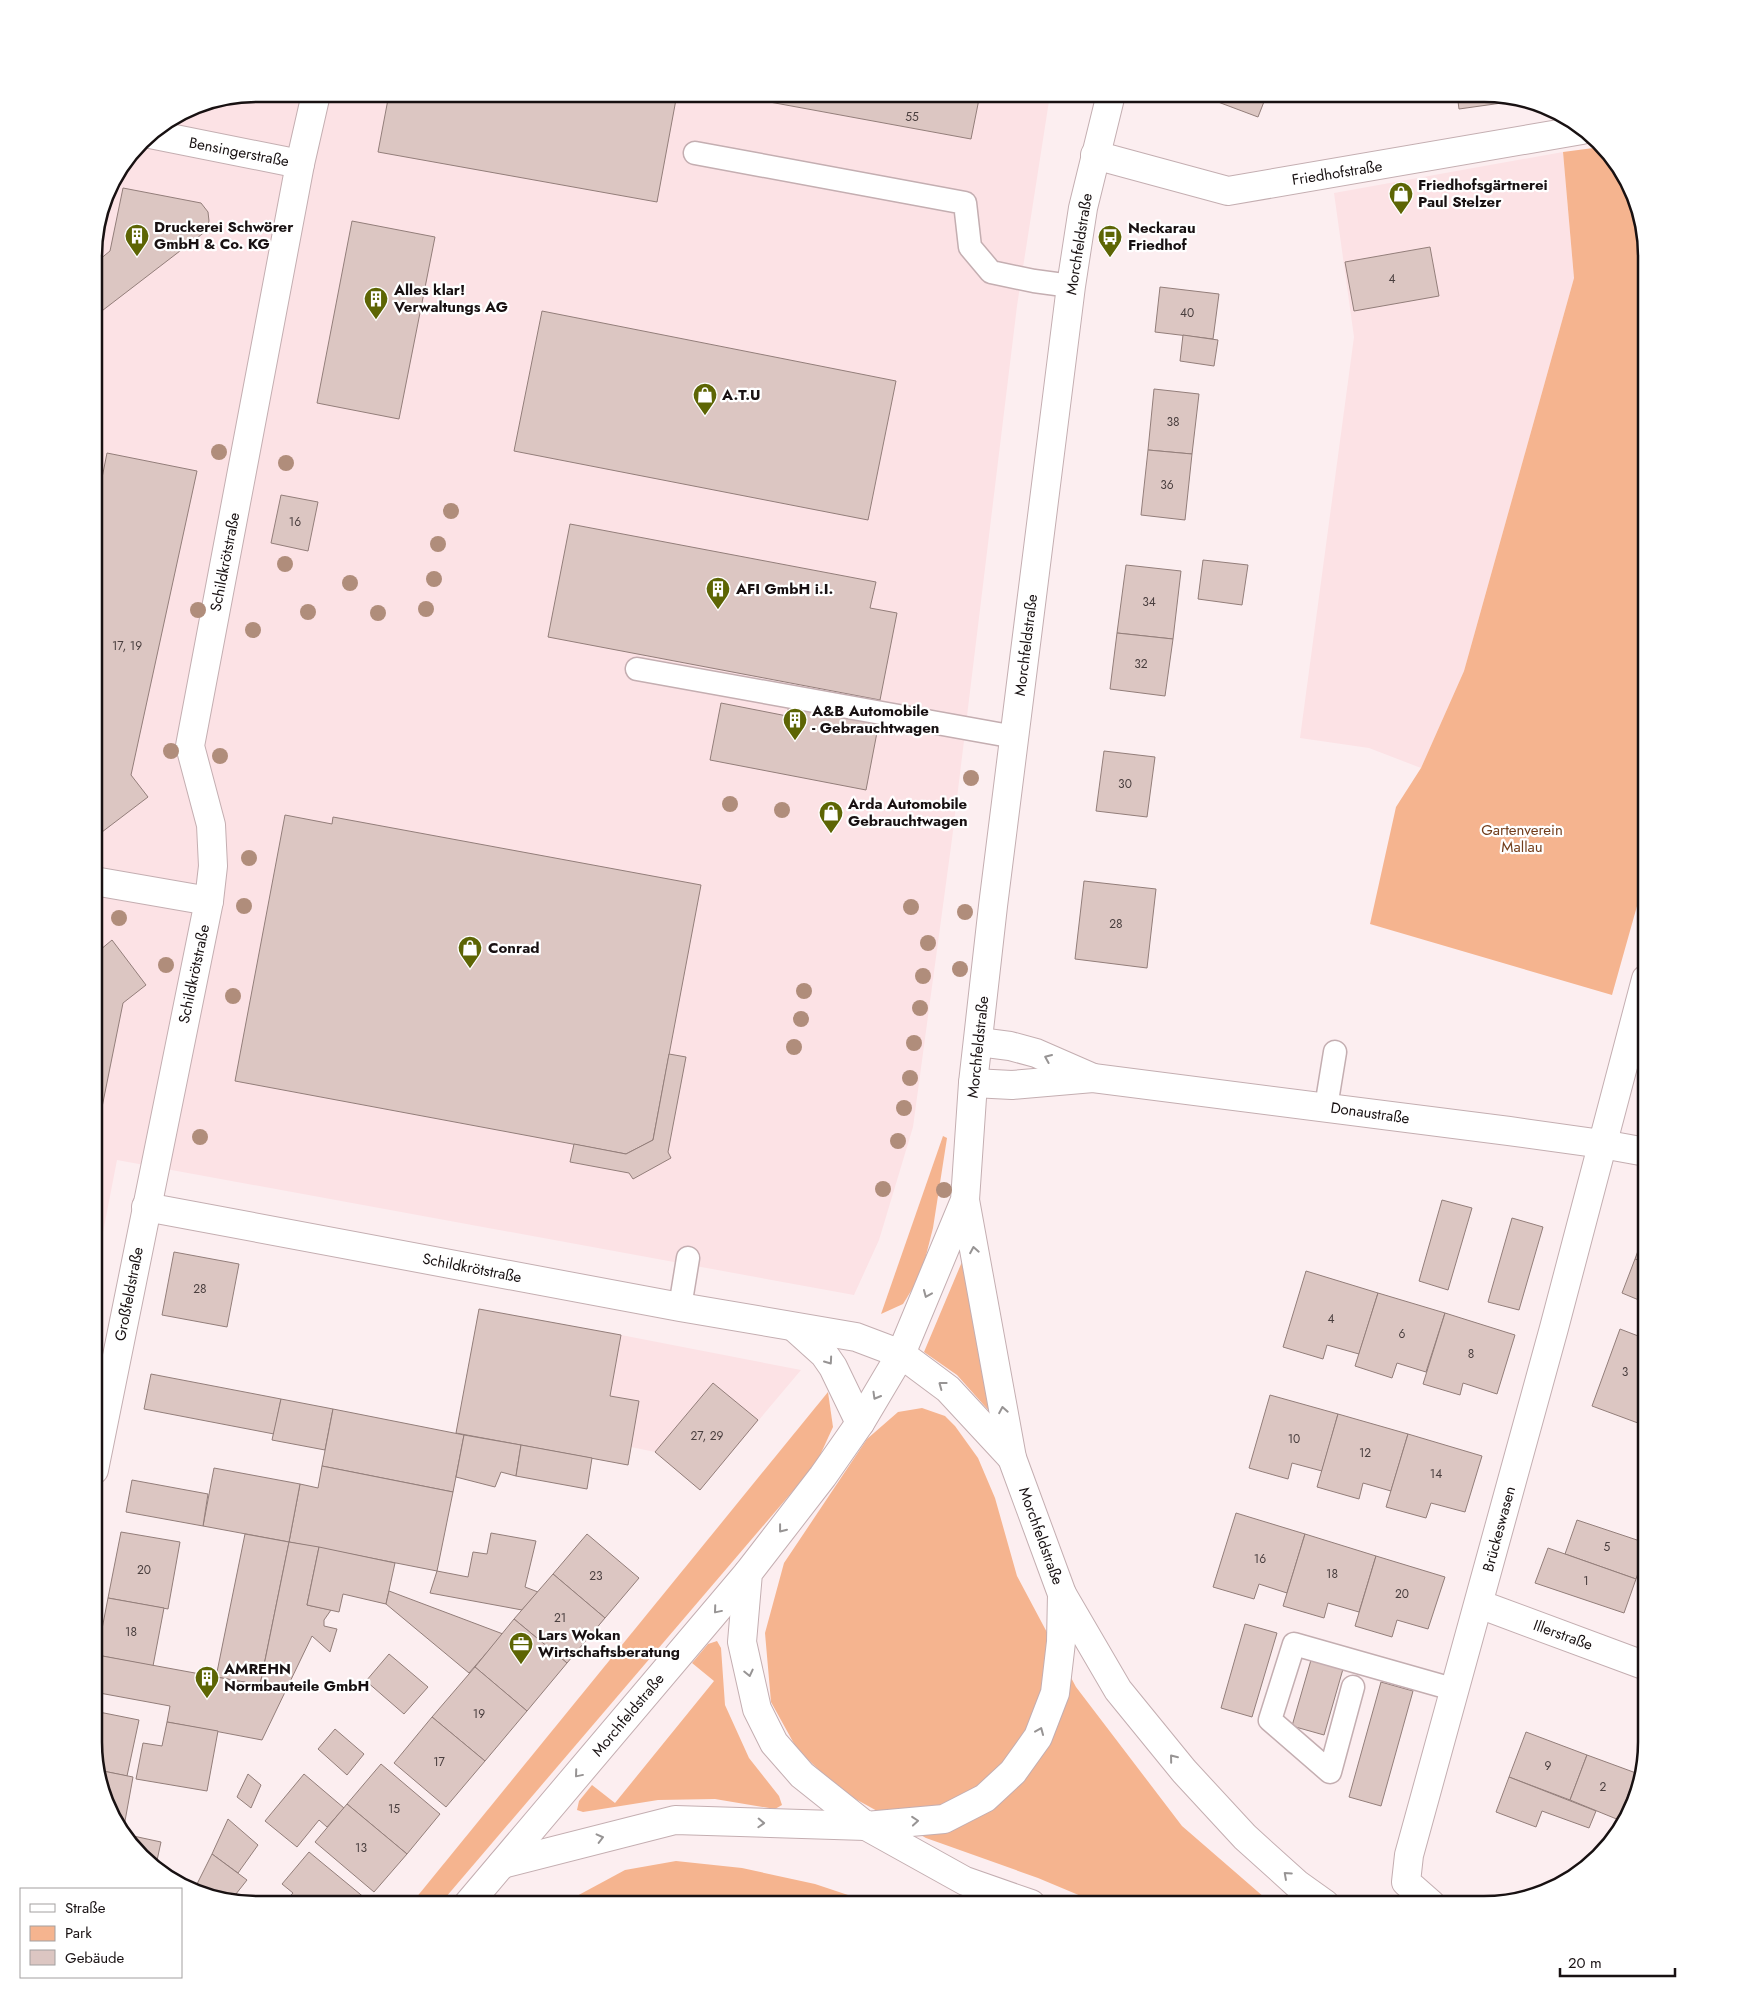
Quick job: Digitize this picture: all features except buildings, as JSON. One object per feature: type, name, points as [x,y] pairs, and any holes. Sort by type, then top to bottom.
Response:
[{"type":"street","name":"Schildkrötstraße","points":[[314,103],[300,164],[190,746],[212,825],[213,866],[209,901],[146,1207],[856,1337],[901,1354]]},
{"type":"street","name":"Morchfeldstraße","points":[[502,1864],[675,1820],[866,1826],[944,1819],[984,1798],[1013,1772],[1038,1737],[1055,1692],[1061,1642],[1062,1594],[1012,1458],[965,1200],[973,1083],[993,906],[1071,286],[1083,208],[1109,103]]},
{"type":"street","name":"Friedhofstraße","points":[[1095,155],[1228,191],[1573,131]]},
{"type":"street","name":"Bensingerstraße","points":[[161,136],[300,164]]},
{"type":"street","points":[[103,882],[209,901]]},
{"type":"street","name":"Brückeswasen","points":[[1423,1896],[1406,1882],[1409,1855],[1456,1690],[1638,1009]]},
{"type":"street","name":"Donaustraße","points":[[979,1042],[1010,1046],[1036,1053],[1093,1078]]},
{"type":"street","name":"Donaustraße","points":[[973,1083],[1012,1086],[1093,1078],[1326,1107],[1602,1144],[1638,1151]]},
{"type":"street","name":"Morchfeldstraße","points":[[475,1896],[748,1573],[824,1476],[860,1424],[901,1354],[965,1200]]},
{"type":"street","name":"Großfeldstraße","points":[[102,1428],[146,1207]]},
{"type":"street","points":[[794,1327],[824,1354],[833,1366],[860,1424]]},
{"type":"street","name":"Morchfeldstraße","points":[[901,1354],[948,1389],[1012,1458]]},
{"type":"street","points":[[748,1573],[742,1642],[757,1709],[774,1743],[802,1775],[866,1826],[965,1881],[1007,1896]]},
{"type":"street","points":[[1062,1594],[1118,1690],[1184,1771],[1245,1837],[1297,1884],[1314,1896]]},
{"type":"street","name":"Illerstraße","points":[[1479,1604],[1638,1663]]},
{"type":"street","points":[[546,1811],[573,1845]]},
{"type":"lane","points":[[695,153],[965,203],[970,247],[991,272],[1071,286]]},
{"type":"lane","points":[[637,669],[1015,737]]},
{"type":"lane","points":[[1326,1107],[1335,1052]]},
{"type":"lane","points":[[680,1306],[688,1258]]},
{"type":"lane","points":[[1353,1687],[1330,1772],[1270,1720],[1294,1644],[1456,1690]]},
{"type":"shaded area","points":[[246,103],[1049,103],[1017,306],[952,839],[913,1127],[879,1240],[854,1295],[117,1160],[102,1236],[103,246],[108,216],[114,197],[123,179],[141,155],[171,128],[197,114],[226,105]]},
{"type":"shaded area","points":[[1563,152],[1574,278],[1464,671],[1421,768],[1369,748],[1300,738],[1354,337],[1334,193]]},
{"type":"shaded area","points":[[479,1309],[801,1370],[700,1490],[655,1452],[631,1447],[628,1465],[456,1433]]},
{"type":"green space","name":"Gartenverein Mallau","points":[[1592,148],[1606,163],[1626,197],[1632,216],[1638,256],[1638,902],[1612,995],[1370,924],[1396,807],[1421,768],[1464,671],[1574,278],[1563,152]]},
{"type":"green space","points":[[943,1136],[947,1138],[933,1228],[921,1275],[903,1304],[881,1314]]},
{"type":"green space","points":[[964,1257],[990,1412],[957,1375],[924,1352]]},
{"type":"green space","points":[[828,1392],[833,1427],[816,1464],[447,1896],[418,1896]]},
{"type":"green space","points":[[922,1408],[945,1416],[955,1426],[978,1458],[995,1498],[1017,1576],[1076,1687],[1182,1826],[1263,1896],[1081,1896],[1038,1878],[926,1838],[841,1791],[797,1749],[771,1702],[765,1633],[784,1563],[867,1439],[898,1412]]},
{"type":"green space","points":[[717,1641],[721,1648],[725,1705],[749,1758],[779,1796],[782,1805],[775,1809],[715,1799],[658,1800],[583,1812],[577,1810],[579,1801],[592,1785],[615,1803],[714,1681],[692,1663],[708,1644]]},
{"type":"green space","points":[[676,1861],[742,1868],[815,1884],[851,1896],[577,1896],[625,1870]]},
{"type":"place","name":"Friedhofsgärtnerei Paul Stelzer","points":[[1401,215]]},
{"type":"place","name":"Druckerei Schwörer GmbH & Co. KG","points":[[137,257]]},
{"type":"place","name":"Neckarau Friedhof","points":[[1110,258]]},
{"type":"place","name":"Alles klar! Verwaltungs AG","points":[[376,320]]},
{"type":"place","name":"A.T.U","points":[[705,416]]},
{"type":"place","name":"AFI GmbH i.I.","points":[[718,610]]},
{"type":"place","name":"A&B Automobile - Gebrauchtwagen","points":[[795,741]]},
{"type":"place","name":"Arda Automobile Gebrauchtwagen","points":[[831,834]]},
{"type":"place","name":"Conrad","points":[[470,969]]},
{"type":"place","name":"Lars Wokan Wirtschaftsberatung","points":[[521,1665]]},
{"type":"place","name":"AMREHN Normbauteile GmbH","points":[[207,1699]]}]
